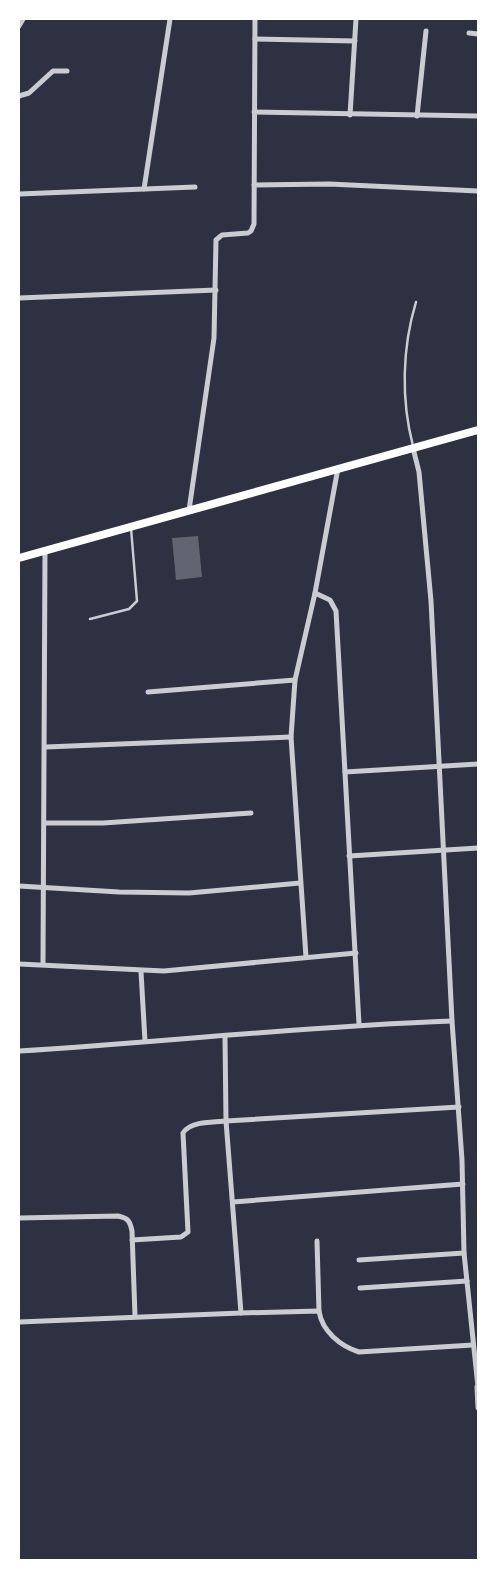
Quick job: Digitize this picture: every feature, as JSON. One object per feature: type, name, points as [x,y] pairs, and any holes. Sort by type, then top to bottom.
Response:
[{"type":"main road","points":[[19,558],[478,430]]},
{"type":"street","points":[[19,26],[23,19]]},
{"type":"street","points":[[144,189],[170,19]]},
{"type":"street","points":[[189,510],[214,338],[216,240],[222,235],[251,231],[254,224],[255,19]]},
{"type":"street","points":[[350,115],[356,19]]},
{"type":"street","points":[[417,116],[426,31]]},
{"type":"street","points":[[469,33],[478,34]]},
{"type":"street","points":[[254,39],[355,41]]},
{"type":"street","points":[[19,96],[30,93],[53,70],[67,71]]},
{"type":"street","points":[[254,112],[478,116]]},
{"type":"street","points":[[254,185],[329,184],[478,191]]},
{"type":"street","points":[[19,194],[195,187]]},
{"type":"street","points":[[19,298],[216,290]]},
{"type":"street","points":[[413,448],[419,472],[431,601],[452,1021],[463,1184],[464,1253],[478,1387],[478,1408]]},
{"type":"street","points":[[306,957],[291,737],[295,680],[315,593],[338,468]]},
{"type":"street","points":[[43,963],[46,747],[45,551]]},
{"type":"street","points":[[315,593],[330,600],[336,611],[359,1024]]},
{"type":"street","points":[[148,692],[295,680]]},
{"type":"street","points":[[46,747],[291,737]]},
{"type":"street","points":[[345,772],[478,764]]},
{"type":"street","points":[[45,823],[127,822],[251,813]]},
{"type":"street","points":[[349,856],[478,848]]},
{"type":"street","points":[[19,886],[119,892],[189,893],[300,883]]},
{"type":"street","points":[[19,964],[43,963],[141,972],[356,953]]},
{"type":"street","points":[[141,972],[145,1041]]},
{"type":"street","points":[[19,1051],[225,1037],[359,1024],[452,1021]]},
{"type":"street","points":[[225,1037],[226,1121],[241,1313]]},
{"type":"street","points":[[132,1240],[185,1236],[189,1227],[183,1133],[191,1125],[226,1121],[459,1107]]},
{"type":"street","points":[[233,1202],[463,1184]]},
{"type":"street","points":[[19,1218],[118,1216],[126,1218],[131,1223],[135,1316]]},
{"type":"street","points":[[317,1241],[320,1320],[328,1332],[344,1346],[359,1352],[473,1345]]},
{"type":"street","points":[[359,1260],[464,1253]]},
{"type":"street","points":[[360,1288],[467,1281]]},
{"type":"street","points":[[19,1322],[135,1316],[319,1311]]},
{"type":"lane","points":[[413,448],[406,420],[404,384],[409,334],[416,302]]},
{"type":"lane","points":[[90,619],[130,609],[137,601],[130,527]]},
{"type":"building","points":[[198,536],[202,577],[176,580],[172,538]]}]
